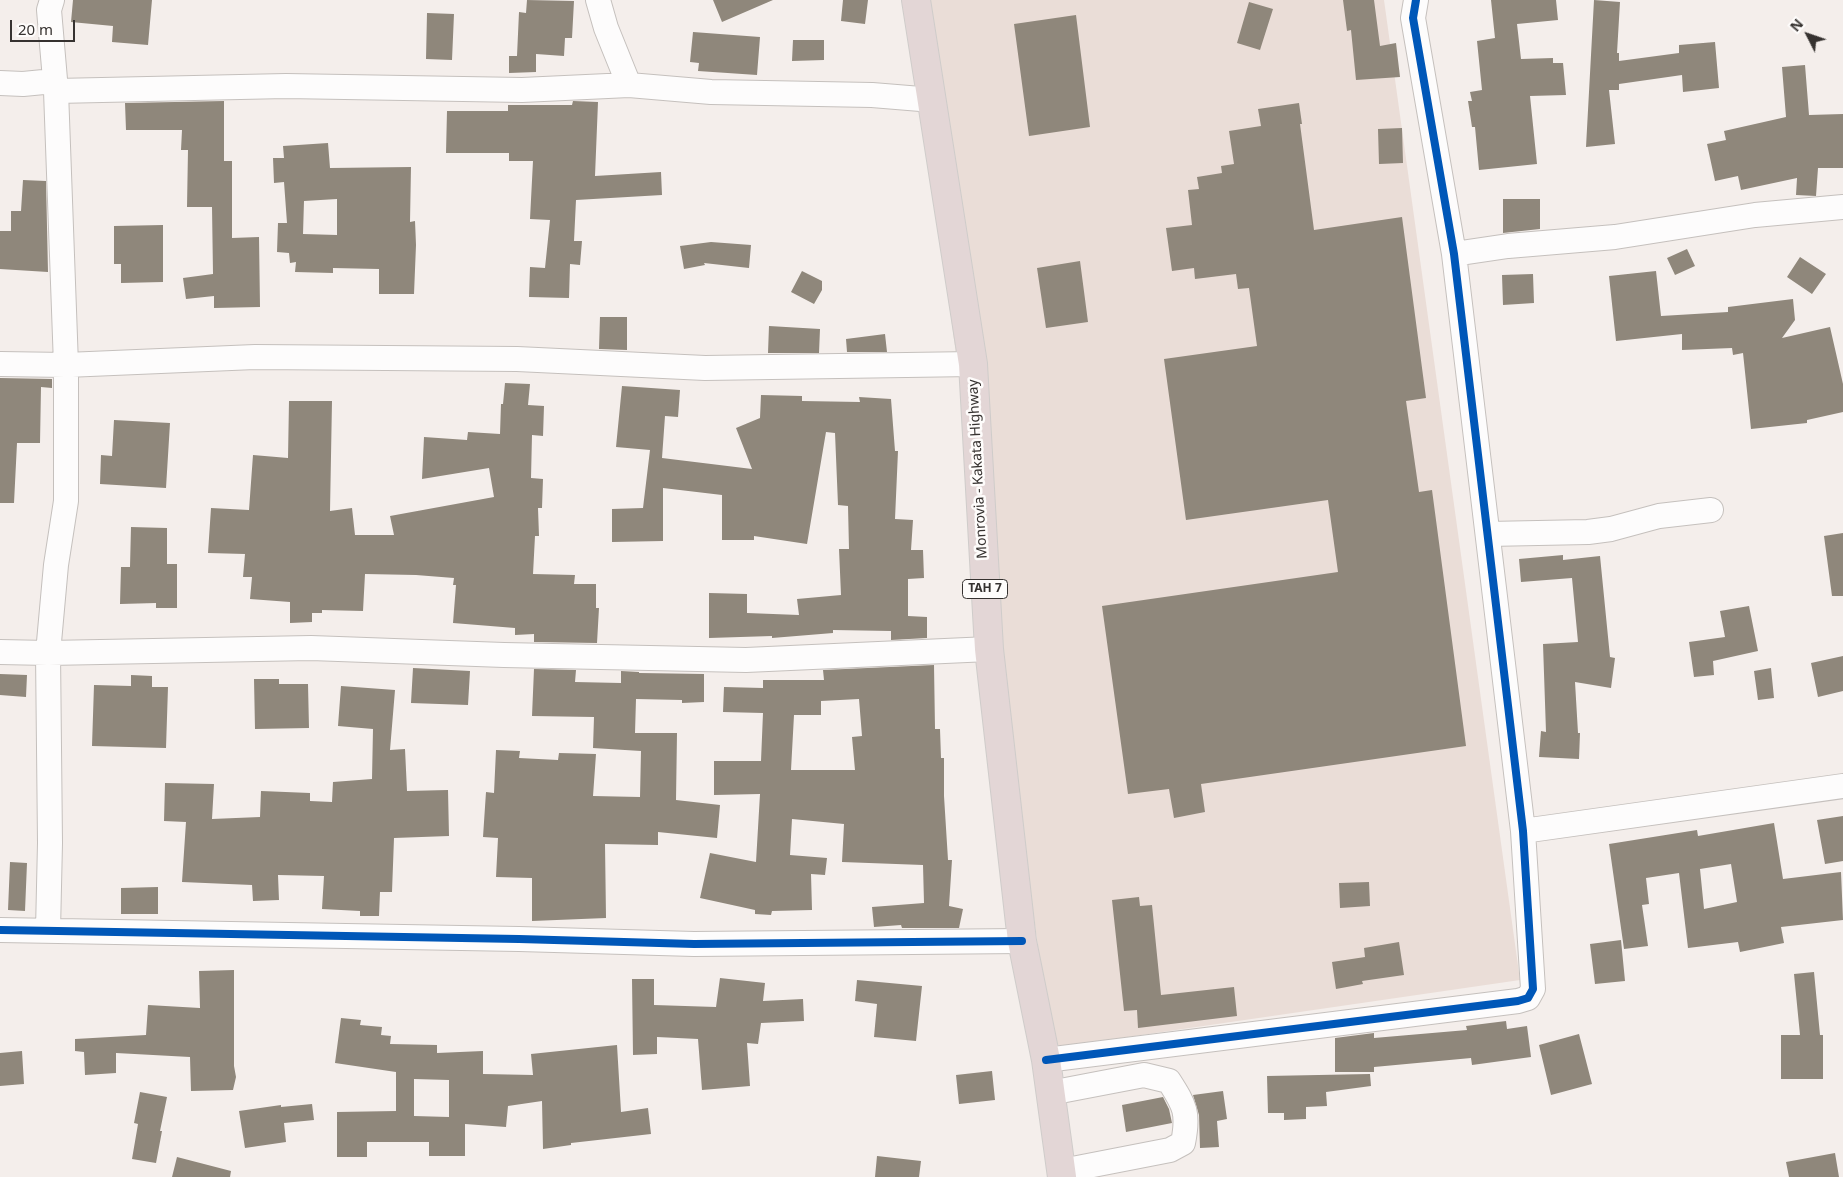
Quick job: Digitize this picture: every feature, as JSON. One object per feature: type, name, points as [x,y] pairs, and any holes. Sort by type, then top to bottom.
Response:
[{"type":"highway","name":"Monrovia - Kakata Highway","points":[[916,0],[973,364],[989,649],[1022,941],[1046,1060],[1062,1174]]},
{"type":"street","points":[[48,930],[50,844],[48,653],[56,565],[66,501],[66,365],[55,86],[49,10],[52,0]]},
{"type":"street","points":[[598,0],[606,28],[629,86]]},
{"type":"street","points":[[1046,1060],[1518,1002],[1528,998],[1533,989],[1523,831],[1488,534],[1454,254],[1413,18],[1416,0]]},
{"type":"street","points":[[0,83],[55,86],[286,86],[522,90],[629,86],[712,92],[872,95],[933,100]]},
{"type":"street","points":[[1454,254],[1508,246],[1615,237],[1755,215],[1843,208]]},
{"type":"street","points":[[0,364],[66,365],[255,357],[517,359],[705,368],[973,364]]},
{"type":"street","points":[[1488,534],[1604,530],[1659,516],[1711,510]]},
{"type":"street","points":[[0,652],[48,653],[311,648],[746,660],[989,649]]},
{"type":"street","points":[[1523,831],[1843,786]]},
{"type":"street","points":[[0,930],[694,944],[1022,941]]},
{"type":"street","points":[[1050,1093],[1144,1075],[1169,1081],[1184,1104],[1187,1124],[1183,1142],[1170,1150],[1062,1174]]},
{"type":"shaded area","points":[[907,0],[1384,0],[1520,980],[1052,1048]]},
{"type":"building","points":[[73,0],[152,0],[148,45],[112,42],[113,26],[71,22]]},
{"type":"building","points":[[527,0],[574,1],[572,38],[565,38],[564,56],[536,54],[536,72],[509,73],[509,56],[517,56],[519,12],[526,13]]},
{"type":"building","points":[[713,0],[773,0],[722,22]]},
{"type":"building","points":[[843,0],[868,0],[865,24],[841,21]]},
{"type":"building","points":[[1343,0],[1374,0],[1380,46],[1396,43],[1400,77],[1356,80],[1351,30],[1347,31]]},
{"type":"building","points":[[1491,0],[1556,0],[1558,20],[1517,24],[1521,59],[1553,58],[1553,63],[1563,63],[1566,95],[1530,96],[1537,164],[1479,170],[1475,127],[1472,127],[1468,101],[1472,101],[1470,92],[1482,90],[1477,41],[1495,38]]},
{"type":"building","points":[[1594,0],[1620,2],[1617,53],[1619,53],[1619,61],[1679,53],[1679,45],[1715,42],[1719,88],[1683,92],[1682,75],[1619,84],[1619,90],[1609,90],[1615,144],[1586,147]]},
{"type":"building","points":[[1249,2],[1273,9],[1260,50],[1237,43]]},
{"type":"building","points":[[427,13],[454,14],[452,60],[426,59]]},
{"type":"building","points":[[1076,15],[1090,127],[1029,136],[1014,24]]},
{"type":"building","points":[[693,32],[760,37],[757,75],[698,71],[699,63],[690,62]]},
{"type":"building","points":[[793,40],[824,40],[824,60],[792,61]]},
{"type":"building","points":[[1805,65],[1809,115],[1843,114],[1843,168],[1818,168],[1816,196],[1796,195],[1797,178],[1741,190],[1738,176],[1715,181],[1707,144],[1726,140],[1724,131],[1786,117],[1782,67]]},
{"type":"building","points":[[224,101],[224,161],[232,161],[232,238],[259,237],[260,307],[214,308],[214,296],[186,299],[183,278],[213,274],[212,207],[187,207],[188,150],[181,150],[182,130],[126,130],[125,103]]},
{"type":"building","points":[[573,101],[598,102],[595,176],[661,172],[662,195],[576,200],[574,241],[582,241],[580,265],[570,264],[569,298],[529,297],[530,267],[545,268],[550,220],[530,219],[533,161],[509,161],[509,153],[446,153],[447,111],[508,111],[508,105],[572,105]]},
{"type":"building","points":[[1299,103],[1314,230],[1402,217],[1426,398],[1406,401],[1419,492],[1432,490],[1466,746],[1201,784],[1205,812],[1174,818],[1169,789],[1128,794],[1102,606],[1338,572],[1328,500],[1186,520],[1164,359],[1257,346],[1249,288],[1238,289],[1236,274],[1195,279],[1194,268],[1172,271],[1166,228],[1192,225],[1188,190],[1199,189],[1197,177],[1222,173],[1221,166],[1234,164],[1229,131],[1261,126],[1258,109]]},
{"type":"building","points":[[1402,128],[1403,163],[1379,164],[1378,129]]},
{"type":"building","points":[[328,143],[330,168],[411,167],[410,222],[415,221],[416,245],[414,294],[379,294],[379,269],[333,268],[333,273],[295,272],[296,262],[290,263],[289,253],[277,252],[278,223],[287,223],[284,182],[274,183],[273,158],[284,158],[283,146]],"holes":[[[337,199],[337,235],[303,234],[304,201]]]},
{"type":"building","points":[[23,180],[46,181],[48,272],[0,269],[0,231],[11,231],[11,211],[21,211]]},
{"type":"building","points":[[1503,199],[1540,199],[1540,229],[1503,233]]},
{"type":"building","points":[[163,225],[163,282],[121,283],[121,264],[114,264],[114,226]]},
{"type":"building","points":[[711,242],[751,245],[749,268],[704,263],[705,265],[684,269],[680,246]]},
{"type":"building","points":[[1687,249],[1695,266],[1675,275],[1667,258]]},
{"type":"building","points":[[1800,257],[1826,274],[1812,294],[1787,277]]},
{"type":"building","points":[[1080,261],[1088,322],[1046,328],[1037,268]]},
{"type":"building","points":[[802,271],[822,281],[822,290],[814,304],[791,292]]},
{"type":"building","points":[[1656,271],[1661,316],[1728,312],[1728,307],[1793,299],[1795,320],[1782,338],[1830,327],[1843,384],[1843,412],[1807,420],[1807,423],[1751,429],[1743,353],[1733,355],[1732,348],[1682,350],[1682,334],[1616,341],[1609,276]]},
{"type":"building","points":[[1533,274],[1534,303],[1503,305],[1502,275]]},
{"type":"building","points":[[600,317],[627,317],[627,350],[599,349]]},
{"type":"building","points":[[769,326],[820,329],[819,353],[768,353]]},
{"type":"building","points":[[885,334],[887,352],[847,352],[846,339]]},
{"type":"building","points":[[0,378],[52,379],[52,388],[41,387],[40,443],[17,443],[14,503],[0,503]]},
{"type":"building","points":[[505,383],[530,384],[528,405],[544,406],[543,436],[532,435],[531,478],[543,479],[542,508],[538,508],[539,536],[535,536],[533,574],[575,575],[574,584],[596,584],[596,608],[599,608],[597,643],[534,642],[534,634],[515,635],[515,628],[453,623],[456,585],[453,585],[454,578],[416,575],[365,574],[363,611],[322,610],[322,613],[312,613],[312,622],[290,623],[290,602],[250,599],[252,577],[243,577],[245,554],[208,553],[211,508],[249,510],[253,455],[288,458],[289,401],[332,401],[330,511],[352,508],[355,535],[394,535],[390,516],[494,497],[489,468],[422,479],[424,437],[467,440],[468,432],[500,434],[501,404],[503,404]]},
{"type":"building","points":[[622,386],[680,390],[678,417],[665,416],[662,458],[752,469],[736,428],[760,418],[761,395],[802,396],[802,401],[860,402],[859,397],[891,399],[895,451],[898,451],[895,519],[913,520],[911,550],[923,550],[924,578],[908,579],[908,616],[927,617],[927,638],[891,640],[891,631],[833,630],[833,633],[772,638],[772,636],[709,638],[709,593],[747,594],[747,613],[799,615],[797,599],[841,595],[839,549],[849,549],[848,506],[838,505],[835,433],[826,432],[807,544],[754,536],[754,540],[722,540],[722,495],[663,488],[663,541],[612,542],[612,509],[643,508],[650,450],[616,447]]},
{"type":"building","points":[[114,420],[170,423],[166,488],[100,484],[101,455],[112,456]]},
{"type":"building","points":[[131,527],[167,528],[167,564],[177,564],[177,608],[156,608],[156,603],[120,604],[121,567],[130,567]]},
{"type":"building","points":[[1843,533],[1843,596],[1832,596],[1824,536]]},
{"type":"building","points":[[1563,555],[1563,560],[1600,556],[1610,657],[1615,658],[1611,688],[1575,682],[1578,733],[1580,733],[1579,759],[1539,757],[1541,731],[1546,732],[1543,644],[1578,642],[1572,578],[1521,582],[1519,559]]},
{"type":"building","points":[[1749,606],[1758,651],[1713,661],[1714,675],[1694,677],[1689,642],[1725,637],[1720,611]]},
{"type":"building","points":[[1843,656],[1843,691],[1818,697],[1811,663]]},
{"type":"building","points":[[934,665],[935,729],[940,729],[941,758],[944,758],[948,860],[952,860],[949,906],[963,909],[959,928],[902,928],[901,925],[874,927],[872,907],[924,903],[923,865],[842,862],[844,824],[792,819],[790,855],[827,858],[825,875],[811,874],[812,910],[772,911],[771,915],[755,914],[755,910],[700,898],[710,853],[756,862],[760,794],[714,795],[714,761],[761,761],[763,713],[723,712],[724,687],[763,688],[763,680],[824,680],[823,670]],"holes":[[[859,699],[862,736],[852,737],[855,770],[791,770],[794,715],[821,715],[821,701]]]},
{"type":"building","points":[[413,668],[470,671],[468,705],[411,703]]},
{"type":"building","points":[[1771,668],[1774,698],[1758,700],[1754,671]]},
{"type":"building","points":[[534,669],[576,670],[575,682],[621,683],[621,671],[704,674],[704,702],[682,703],[682,700],[636,699],[635,733],[677,733],[676,800],[720,805],[717,838],[658,832],[658,845],[605,844],[606,918],[532,921],[532,878],[496,877],[498,838],[483,837],[486,792],[494,793],[496,750],[520,751],[519,758],[558,760],[559,753],[596,754],[593,796],[640,797],[641,751],[593,748],[594,717],[532,716]]},
{"type":"building","points":[[0,674],[27,675],[26,697],[0,695]]},
{"type":"building","points":[[131,675],[152,676],[152,687],[168,687],[166,748],[92,746],[94,685],[131,686]]},
{"type":"building","points":[[254,679],[279,679],[279,684],[308,684],[309,728],[255,729]]},
{"type":"building","points":[[341,686],[395,690],[390,750],[405,749],[407,791],[448,790],[449,836],[394,838],[392,892],[380,892],[379,916],[360,916],[360,911],[322,909],[324,876],[278,875],[279,900],[253,901],[252,885],[182,882],[186,822],[164,821],[165,783],[214,784],[212,819],[260,817],[261,791],[310,793],[310,801],[332,802],[333,782],[372,779],[373,729],[338,726]]},
{"type":"building","points":[[1843,816],[1843,861],[1825,864],[1817,820]]},
{"type":"building","points":[[1774,823],[1783,879],[1841,872],[1843,920],[1781,927],[1784,943],[1740,952],[1738,942],[1688,948],[1679,873],[1646,878],[1649,904],[1642,905],[1648,946],[1624,949],[1609,844],[1697,830],[1698,836]],"holes":[[[1731,864],[1737,902],[1704,909],[1700,869]]]},
{"type":"building","points":[[10,862],[27,863],[25,911],[8,910]]},
{"type":"building","points":[[1369,882],[1370,906],[1340,908],[1339,883]]},
{"type":"building","points":[[158,887],[158,914],[121,914],[121,888]]},
{"type":"building","points":[[1139,897],[1140,906],[1152,905],[1161,995],[1234,987],[1237,1016],[1138,1028],[1137,1010],[1124,1011],[1112,900]]},
{"type":"building","points":[[1621,940],[1625,981],[1595,984],[1590,944]]},
{"type":"building","points":[[1399,942],[1404,975],[1362,981],[1363,984],[1336,989],[1332,962],[1365,957],[1364,948]]},
{"type":"building","points":[[234,970],[234,1066],[236,1077],[233,1090],[191,1091],[190,1057],[116,1053],[116,1073],[85,1075],[84,1052],[75,1051],[75,1039],[146,1035],[148,1005],[200,1008],[199,971]]},
{"type":"building","points":[[1814,972],[1820,1035],[1823,1035],[1823,1079],[1781,1079],[1781,1035],[1800,1035],[1794,974]]},
{"type":"building","points":[[720,978],[765,983],[763,1001],[803,999],[804,1021],[761,1023],[758,1044],[747,1043],[750,1086],[702,1090],[698,1039],[657,1037],[657,1054],[633,1055],[632,979],[654,979],[654,1005],[716,1007]]},
{"type":"building","points":[[857,980],[922,986],[916,1041],[874,1037],[877,1004],[855,1001]]},
{"type":"building","points":[[341,1018],[361,1020],[360,1025],[382,1027],[381,1035],[391,1036],[390,1044],[437,1045],[437,1053],[483,1051],[483,1074],[533,1075],[531,1054],[617,1045],[621,1112],[648,1108],[651,1134],[571,1143],[571,1145],[543,1149],[542,1101],[508,1106],[506,1127],[465,1124],[465,1156],[429,1156],[429,1142],[367,1142],[367,1157],[337,1157],[337,1112],[396,1111],[396,1072],[335,1063]],"holes":[[[414,1079],[449,1080],[449,1117],[414,1116]]]},
{"type":"building","points":[[1506,1021],[1507,1029],[1527,1026],[1531,1057],[1472,1065],[1471,1058],[1374,1067],[1374,1072],[1335,1072],[1335,1038],[1374,1033],[1374,1038],[1467,1030],[1466,1026]]},
{"type":"building","points":[[1579,1034],[1592,1084],[1551,1095],[1539,1045]]},
{"type":"building","points":[[22,1051],[24,1084],[0,1086],[0,1053]]},
{"type":"building","points":[[992,1071],[995,1100],[959,1104],[956,1075]]},
{"type":"building","points":[[1370,1074],[1371,1086],[1326,1092],[1327,1106],[1306,1107],[1306,1119],[1284,1120],[1284,1113],[1268,1113],[1267,1076]]},
{"type":"building","points":[[1223,1091],[1227,1119],[1217,1121],[1219,1147],[1200,1148],[1199,1115],[1193,1095]]},
{"type":"building","points":[[140,1092],[167,1097],[156,1163],[132,1159],[138,1124],[134,1123]]},
{"type":"building","points":[[1163,1097],[1169,1109],[1172,1123],[1126,1132],[1122,1105]]},
{"type":"building","points":[[312,1104],[314,1120],[284,1123],[286,1142],[245,1148],[239,1111],[281,1105],[281,1107]]},
{"type":"building","points":[[1835,1153],[1839,1177],[1789,1177],[1786,1162]]},
{"type":"building","points":[[877,1156],[921,1161],[919,1177],[875,1177]]},
{"type":"building","points":[[177,1157],[231,1171],[230,1177],[172,1177]]},
{"type":"cycle path","points":[[1046,1060],[1518,1001],[1528,998],[1533,989],[1523,831],[1454,254],[1413,18],[1416,0]]},
{"type":"cycle path","points":[[0,930],[694,944],[1022,941]]}]
